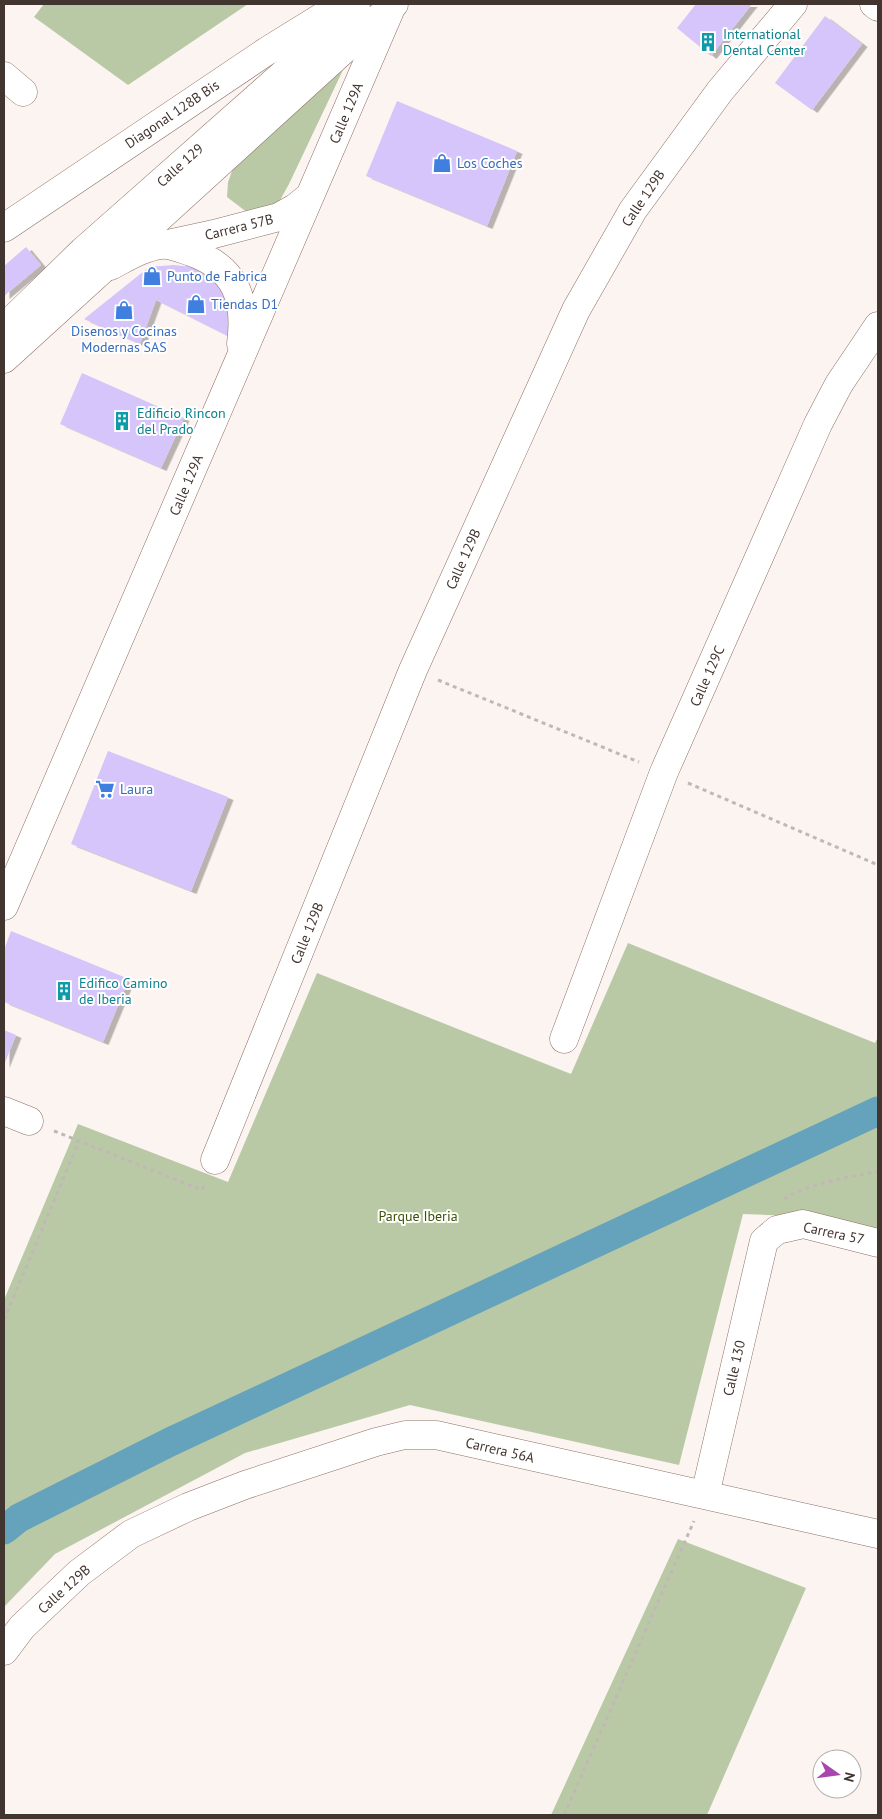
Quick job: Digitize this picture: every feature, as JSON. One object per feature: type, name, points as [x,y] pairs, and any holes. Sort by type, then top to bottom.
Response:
[{"type":"street","name":"Diagonal 128B Bis","points":[[4,228],[267,50],[343,4]]},
{"type":"street","name":"Calle 129","points":[[4,328],[83,252],[306,54],[356,4]]},
{"type":"street","name":"Calle 129B","points":[[215,1160],[413,670],[576,310],[632,210],[720,91],[793,4]]},
{"type":"street","points":[[874,4],[878,8]]},
{"type":"street","name":"Calle 129","points":[[4,359],[392,6]]},
{"type":"street","name":"Calle 129A","points":[[4,906],[392,6]]},
{"type":"street","name":"Carrera 57B","points":[[162,245],[279,217],[295,208],[310,196]]},
{"type":"street","name":"Calle 129","points":[[99,272],[127,257],[162,245]]},
{"type":"street","points":[[162,245],[181,248],[201,255],[220,267],[235,284],[241,300],[243,327],[239,362]]},
{"type":"street","name":"Calle 129C","points":[[564,1039],[664,772],[818,424],[839,384],[878,326]]},
{"type":"street","points":[[4,1110],[29,1121]]},
{"type":"street","name":"Carrera 57","points":[[764,1240],[778,1230],[803,1224],[878,1243]]},
{"type":"street","name":"Calle 130","points":[[705,1495],[764,1240]]},
{"type":"street","name":"Carrera 56A","points":[[131,1534],[188,1507],[376,1442],[405,1435],[436,1435],[878,1534]]},
{"type":"street","name":"Calle 129B","points":[[4,1651],[22,1627],[79,1573],[131,1534]]},
{"type":"path","points":[[29,1121],[202,1190],[215,1160]]},
{"type":"path","points":[[4,1320],[79,1141]]},
{"type":"path","points":[[783,1200],[790,1195],[814,1186],[878,1171]]},
{"type":"path","points":[[564,1815],[705,1495]]},
{"type":"green space","points":[[44,4],[248,4],[128,85],[34,17]]},
{"type":"green space","points":[[343,70],[279,202],[252,216],[227,197],[228,182],[235,163]]},
{"type":"green space","name":"Parque Iberia","points":[[628,943],[875,1043],[878,1037],[878,1237],[819,1217],[743,1214],[679,1465],[410,1405],[245,1453],[55,1554],[4,1607],[4,1300],[78,1124],[228,1182],[317,973],[571,1074]]},
{"type":"green space","points":[[678,1539],[806,1588],[707,1815],[551,1815]]},
{"type":"building","name":"International Dental Center","points":[[696,4],[752,4],[711,56],[677,28]]},
{"type":"building","points":[[825,16],[862,44],[812,110],[775,83]]},
{"type":"building","name":"Los Coches","points":[[397,101],[517,151],[487,226],[366,176]]},
{"type":"building","points":[[26,247],[41,265],[4,296],[4,266]]},
{"type":"building","points":[[173,265],[194,267],[213,277],[224,289],[230,307],[230,337],[156,300],[140,344],[84,319],[149,267]]},
{"type":"building","name":"Edificio Rincon del Prado","points":[[82,373],[184,418],[161,468],[60,424]]},
{"type":"building","points":[[108,751],[228,797],[191,891],[71,844]]},
{"type":"building","name":"Edifico Camino de Iberia","points":[[11,931],[129,979],[103,1042],[4,1002],[4,950]]},
{"type":"building","points":[[4,1030],[16,1035],[4,1065]]},
{"type":"waterway","points":[[4,1530],[19,1518],[170,1442],[878,1111]]},
{"type":"place","name":"International Dental Center","points":[[708,42]]},
{"type":"place","name":"Los Coches","points":[[442,163]]},
{"type":"place","name":"Punto de Fabrica","points":[[152,276]]},
{"type":"place","name":"Tiendas D1","points":[[196,304]]},
{"type":"place","name":"Disenos y Cocinas Modernas SAS","points":[[124,310]]},
{"type":"place","name":"Edificio Rincon del Prado","points":[[122,421]]},
{"type":"place","name":"Laura","points":[[105,789]]},
{"type":"place","name":"Edifico Camino de Iberia","points":[[64,991]]}]
